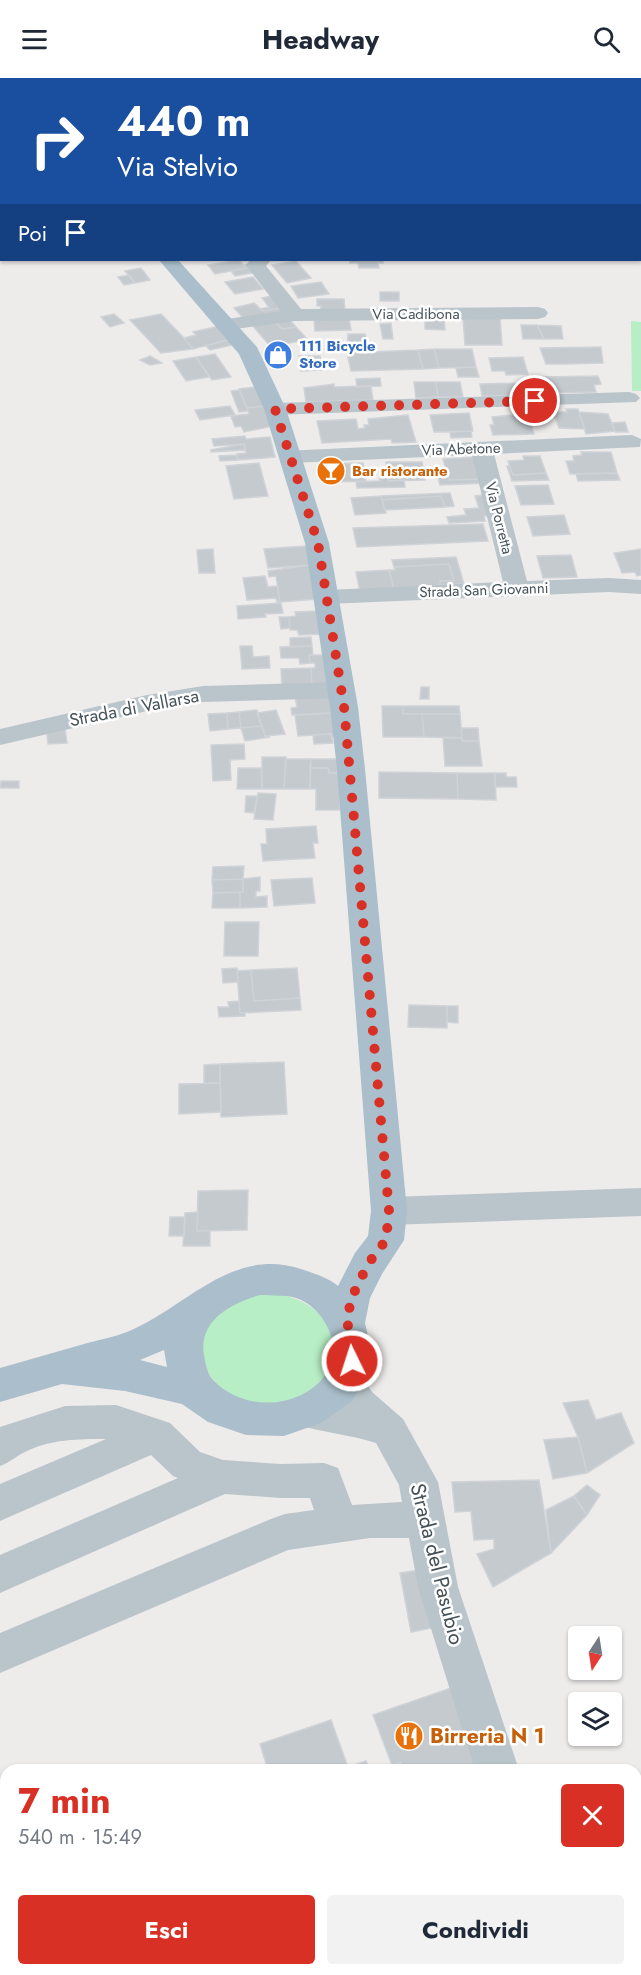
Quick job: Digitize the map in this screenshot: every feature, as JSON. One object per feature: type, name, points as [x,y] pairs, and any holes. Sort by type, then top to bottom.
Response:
[{"type":"main road","points":[[169,261],[227,324],[249,352],[275,409],[318,543],[351,769],[389,1211],[386,1240],[368,1264],[351,1299],[347,1322]]},
{"type":"main road","points":[[298,1283],[340,1278],[368,1264]]},
{"type":"main road","points":[[0,1384],[135,1346],[197,1312],[212,1297],[231,1286],[253,1280],[276,1279],[298,1283],[318,1292],[335,1305],[347,1322],[352,1341],[352,1361],[344,1381],[329,1398],[309,1412],[280,1420],[250,1419],[222,1410],[200,1393],[188,1374],[183,1353],[186,1332],[197,1312]]},
{"type":"main road","points":[[62,1367],[137,1376],[200,1393]]},
{"type":"street","points":[[261,261],[255,265],[295,315]]},
{"type":"street","name":"Via Cadibona","points":[[227,324],[295,315],[538,313]]},
{"type":"street","points":[[275,409],[629,398]]},
{"type":"street","name":"Via Abetone","points":[[291,456],[632,442]]},
{"type":"street","name":"Via Porretta","points":[[481,448],[517,588]]},
{"type":"street","name":"Strada San Giovanni","points":[[327,597],[609,585],[641,587]]},
{"type":"street","name":"Strada di Vallarsa","points":[[0,737],[147,702],[203,694],[341,690]]},
{"type":"street","points":[[389,1211],[641,1202]]},
{"type":"street","name":"Strada del Pasubio","points":[[344,1381],[359,1404],[389,1431],[418,1482],[438,1587],[495,1764]]},
{"type":"street","points":[[309,1412],[350,1418],[389,1431]]},
{"type":"street","points":[[0,1449],[12,1439],[65,1423],[116,1422],[156,1435],[187,1464],[223,1477],[281,1481],[324,1480],[339,1524]]},
{"type":"street","points":[[0,1503],[156,1435]]},
{"type":"street","points":[[0,1574],[223,1477]]},
{"type":"street","points":[[0,1653],[285,1532],[370,1520],[425,1520]]},
{"type":"green space","points":[[631,321],[641,322],[641,391],[632,391]]},
{"type":"green space","points":[[274,1293],[304,1303],[324,1319],[333,1338],[332,1359],[324,1378],[307,1394],[285,1403],[257,1404],[240,1400],[225,1391],[214,1380],[206,1367],[202,1352],[203,1337],[210,1322],[228,1305],[247,1297]]},
{"type":"building","points":[[240,261],[246,268],[215,274],[208,265]]},
{"type":"building","points":[[296,261],[311,278],[287,283],[272,265]]},
{"type":"building","points":[[350,261],[383,261],[383,263],[378,263],[379,268],[359,268],[358,263],[350,263]]},
{"type":"building","points":[[250,264],[257,272],[235,276],[231,271],[246,268],[243,265]]},
{"type":"building","points":[[141,268],[150,280],[135,283],[125,271]]},
{"type":"building","points":[[129,275],[135,283],[124,285],[118,277]]},
{"type":"building","points":[[253,277],[263,289],[235,294],[225,282]]},
{"type":"building","points":[[321,282],[329,294],[298,298],[291,286]]},
{"type":"building","points":[[380,292],[399,292],[399,301],[380,301]]},
{"type":"building","points":[[277,295],[289,306],[263,311],[260,309],[269,307],[262,298]]},
{"type":"building","points":[[317,299],[344,299],[345,312],[320,312],[321,306],[317,306]]},
{"type":"building","points":[[254,303],[263,311],[289,306],[295,313],[246,321],[234,308]]},
{"type":"building","points":[[114,314],[124,323],[110,327],[101,317]]},
{"type":"building","points":[[161,314],[193,349],[161,353],[130,320]]},
{"type":"building","points":[[288,318],[296,327],[282,329],[274,321]]},
{"type":"building","points":[[349,318],[351,330],[315,331],[314,319]]},
{"type":"building","points":[[463,318],[500,318],[502,345],[465,345]]},
{"type":"building","points":[[425,319],[444,319],[445,330],[425,329]]},
{"type":"building","points":[[274,321],[282,329],[296,327],[308,340],[270,346],[252,325]]},
{"type":"building","points":[[391,323],[393,339],[383,339],[380,324]]},
{"type":"building","points":[[521,325],[537,325],[544,339],[523,339]]},
{"type":"building","points":[[537,325],[561,326],[563,339],[544,339]]},
{"type":"building","points":[[219,326],[231,339],[193,349],[184,338],[196,335],[193,332]]},
{"type":"building","points":[[348,334],[365,334],[368,353],[347,353]]},
{"type":"building","points":[[231,339],[236,344],[210,350],[206,346]]},
{"type":"building","points":[[601,347],[603,363],[565,364],[546,364],[540,348]]},
{"type":"building","points":[[434,349],[439,368],[423,369],[418,350]]},
{"type":"building","points":[[434,349],[472,349],[476,367],[439,368]]},
{"type":"building","points":[[418,350],[423,369],[351,371],[347,353]]},
{"type":"building","points":[[215,354],[231,377],[212,380],[196,357]]},
{"type":"building","points":[[150,356],[162,363],[150,365],[140,360]]},
{"type":"building","points":[[299,356],[320,356],[322,370],[301,371]]},
{"type":"building","points":[[196,357],[209,377],[186,381],[173,361]]},
{"type":"building","points":[[523,357],[528,374],[506,375],[505,371],[492,371],[489,358]]},
{"type":"building","points":[[476,367],[479,377],[458,377],[456,368]]},
{"type":"building","points":[[598,376],[601,384],[594,385],[596,392],[547,393],[542,377]]},
{"type":"building","points":[[380,378],[381,386],[357,387],[356,379]]},
{"type":"building","points":[[414,382],[436,382],[438,397],[416,398]]},
{"type":"building","points":[[436,382],[460,382],[463,397],[438,397]]},
{"type":"building","points":[[526,383],[529,395],[482,396],[480,384]]},
{"type":"building","points":[[334,384],[334,387],[371,386],[373,400],[306,402],[304,388]]},
{"type":"building","points":[[257,387],[265,406],[247,408],[239,389]]},
{"type":"building","points":[[239,390],[248,411],[239,412],[231,391]]},
{"type":"building","points":[[230,406],[235,415],[200,420],[195,410]]},
{"type":"building","points":[[265,406],[273,426],[244,432],[241,426],[235,427],[231,416],[249,414],[247,408]]},
{"type":"building","points":[[566,409],[578,409],[585,429],[559,428],[553,412],[567,412]]},
{"type":"building","points":[[579,412],[608,414],[615,431],[586,434]]},
{"type":"building","points":[[469,413],[473,431],[434,432],[430,415]]},
{"type":"building","points":[[523,414],[525,421],[530,420],[534,434],[493,435],[490,425],[494,425],[492,417]]},
{"type":"building","points":[[408,415],[416,442],[392,443],[391,439],[322,443],[317,421],[356,419],[358,429],[369,425],[368,419]]},
{"type":"building","points":[[625,422],[628,432],[615,432],[612,423]]},
{"type":"building","points":[[471,431],[472,437],[451,438],[450,432]]},
{"type":"building","points":[[245,436],[246,439],[270,437],[275,457],[238,460],[237,454],[246,453],[244,444],[214,446],[212,439]]},
{"type":"building","points":[[244,444],[245,450],[211,452],[211,450]]},
{"type":"building","points":[[581,452],[611,452],[617,473],[570,474],[566,461],[574,461],[573,456],[582,455]]},
{"type":"building","points":[[237,455],[238,460],[220,461],[219,456]]},
{"type":"building","points":[[523,456],[540,456],[546,473],[513,475],[508,461],[524,460]]},
{"type":"building","points":[[477,457],[483,479],[449,480],[443,459]]},
{"type":"building","points":[[386,462],[422,462],[425,480],[388,481]]},
{"type":"building","points":[[259,463],[268,496],[234,499],[226,466]]},
{"type":"building","points":[[363,463],[366,481],[326,482],[324,464]]},
{"type":"building","points":[[507,466],[510,466],[513,475],[546,473],[549,480],[512,481]]},
{"type":"building","points":[[436,470],[446,470],[449,480],[483,479],[485,483],[440,485]]},
{"type":"building","points":[[617,473],[620,480],[578,481],[576,474]]},
{"type":"building","points":[[388,477],[388,481],[404,480],[405,487],[357,488],[356,482],[380,481],[379,478]]},
{"type":"building","points":[[548,485],[554,504],[521,505],[515,486]]},
{"type":"building","points":[[450,493],[454,506],[445,507],[441,496],[382,500],[381,496]]},
{"type":"building","points":[[493,494],[500,515],[484,516],[485,521],[449,523],[447,517],[466,515],[464,509],[479,508],[475,496]]},
{"type":"building","points":[[381,496],[386,513],[355,515],[351,498]]},
{"type":"building","points":[[441,496],[445,507],[385,510],[382,500]]},
{"type":"building","points":[[564,515],[570,534],[533,536],[527,517]]},
{"type":"building","points":[[483,524],[488,541],[357,547],[353,528]]},
{"type":"building","points":[[306,546],[310,565],[268,568],[264,549]]},
{"type":"building","points":[[213,549],[215,573],[199,573],[197,550]]},
{"type":"building","points":[[641,549],[641,575],[637,576],[635,572],[622,573],[614,553]]},
{"type":"building","points":[[571,555],[577,577],[543,578],[537,556]]},
{"type":"building","points":[[456,557],[464,584],[441,585],[440,581],[454,581],[449,564],[394,567],[392,560]]},
{"type":"building","points":[[449,564],[454,581],[440,581],[441,585],[394,590],[389,570],[395,570],[394,567]]},
{"type":"building","points":[[310,565],[318,599],[280,602],[276,576],[269,577],[268,571]]},
{"type":"building","points":[[389,570],[394,590],[360,592],[356,572]]},
{"type":"building","points":[[265,576],[268,587],[278,586],[280,602],[277,602],[276,598],[247,600],[243,578]]},
{"type":"building","points":[[281,603],[283,613],[238,619],[237,606]]},
{"type":"building","points":[[317,611],[321,634],[299,635],[297,630],[290,630],[289,617],[296,616],[295,612]]},
{"type":"building","points":[[279,617],[289,617],[290,628],[281,629]]},
{"type":"building","points":[[311,637],[312,646],[290,647],[290,638]]},
{"type":"building","points":[[240,646],[252,646],[253,657],[269,656],[270,668],[242,669]]},
{"type":"building","points":[[312,646],[313,655],[309,655],[310,663],[300,664],[299,658],[281,658],[280,647]]},
{"type":"building","points":[[309,655],[328,655],[331,687],[312,688],[311,668],[315,668],[315,663],[310,663]]},
{"type":"building","points":[[311,668],[312,688],[282,689],[281,669]]},
{"type":"building","points":[[421,687],[429,687],[429,699],[420,699]]},
{"type":"building","points":[[330,694],[333,713],[292,715],[291,708],[297,707],[295,697]]},
{"type":"building","points":[[382,706],[403,706],[403,714],[422,714],[424,737],[383,737]]},
{"type":"building","points":[[403,706],[459,706],[460,714],[403,714]]},
{"type":"building","points":[[257,710],[262,726],[241,728],[239,712]]},
{"type":"building","points":[[276,710],[285,734],[265,736],[257,713]]},
{"type":"building","points":[[239,712],[241,728],[228,729],[227,713]]},
{"type":"building","points":[[227,713],[228,729],[210,731],[208,714]]},
{"type":"building","points":[[333,713],[336,737],[332,737],[331,734],[298,736],[295,715]]},
{"type":"building","points":[[422,714],[460,714],[462,738],[424,737]]},
{"type":"building","points":[[262,726],[265,736],[270,737],[245,741],[241,728]]},
{"type":"building","points":[[461,728],[478,728],[479,741],[462,741]]},
{"type":"building","points":[[65,729],[67,743],[48,744],[47,733]]},
{"type":"building","points":[[331,734],[333,743],[314,744],[313,735]]},
{"type":"building","points":[[443,737],[462,738],[462,741],[479,741],[482,766],[445,766]]},
{"type":"building","points":[[244,744],[245,759],[230,760],[231,780],[213,781],[211,745]]},
{"type":"building","points":[[262,757],[286,757],[284,789],[262,789]]},
{"type":"building","points":[[286,759],[311,759],[310,789],[284,789]]},
{"type":"building","points":[[311,759],[340,759],[340,773],[329,773],[328,768],[310,768]]},
{"type":"building","points":[[238,768],[261,768],[262,789],[237,789]]},
{"type":"building","points":[[310,768],[328,768],[329,773],[340,773],[340,810],[316,810],[316,789],[310,789]]},
{"type":"building","points":[[379,772],[457,773],[458,799],[379,798]]},
{"type":"building","points":[[457,773],[495,773],[496,800],[458,799]]},
{"type":"building","points":[[495,773],[506,773],[506,777],[516,777],[517,787],[495,787]]},
{"type":"building","points":[[1,781],[19,781],[19,788],[0,788]]},
{"type":"building","points":[[258,793],[276,794],[273,820],[254,819]]},
{"type":"building","points":[[246,796],[257,796],[254,813],[245,812]]},
{"type":"building","points":[[316,826],[318,843],[313,843],[315,858],[263,861],[261,844],[267,844],[266,829]]},
{"type":"building","points":[[244,866],[243,879],[212,880],[213,867]]},
{"type":"building","points":[[260,877],[260,891],[256,891],[256,897],[267,896],[267,907],[240,908],[243,879]]},
{"type":"building","points":[[312,878],[315,903],[274,906],[271,880]]},
{"type":"building","points":[[243,879],[243,892],[213,893],[212,880]]},
{"type":"building","points":[[240,892],[240,908],[212,908],[213,893]]},
{"type":"building","points":[[225,922],[259,922],[258,956],[224,956]]},
{"type":"building","points":[[237,968],[238,982],[223,983],[222,969]]},
{"type":"building","points":[[297,968],[300,998],[254,1001],[251,970]]},
{"type":"building","points":[[251,970],[254,1001],[300,998],[301,1010],[240,1013],[237,971]]},
{"type":"building","points":[[239,1001],[240,1013],[245,1013],[245,1016],[219,1017],[218,1007],[229,1007],[228,1002]]},
{"type":"building","points":[[409,1005],[447,1006],[447,1028],[408,1027]]},
{"type":"building","points":[[447,1006],[458,1006],[458,1023],[447,1022]]},
{"type":"building","points":[[284,1062],[287,1114],[221,1117],[220,1064]]},
{"type":"building","points":[[220,1064],[220,1083],[204,1083],[204,1065]]},
{"type":"building","points":[[220,1083],[221,1112],[179,1114],[179,1084]]},
{"type":"building","points":[[248,1190],[247,1230],[197,1231],[198,1191]]},
{"type":"building","points":[[198,1212],[197,1231],[210,1231],[210,1246],[183,1246],[185,1213]]},
{"type":"building","points":[[170,1217],[185,1217],[184,1236],[169,1236]]},
{"type":"building","points":[[588,1400],[596,1420],[621,1413],[634,1443],[587,1473],[578,1437],[563,1403]]},
{"type":"building","points":[[578,1437],[587,1473],[553,1479],[544,1440]]},
{"type":"building","points":[[539,1480],[551,1553],[493,1587],[477,1554],[494,1549],[494,1539],[474,1540],[471,1511],[455,1512],[452,1482]]},
{"type":"building","points":[[587,1485],[600,1495],[587,1515],[574,1496]]},
{"type":"building","points":[[574,1496],[587,1515],[551,1553],[546,1510]]},
{"type":"building","points":[[420,1570],[432,1628],[411,1632],[400,1573]]},
{"type":"building","points":[[451,1688],[483,1764],[401,1764],[400,1762],[392,1764],[373,1715]]},
{"type":"building","points":[[331,1720],[347,1764],[266,1764],[260,1744]]},
{"type":"place","name":"111 Bicycle Store","points":[[278,355]]},
{"type":"place","name":"Bar ristorante","points":[[331,471]]},
{"type":"place","name":"Birreria N 1","points":[[409,1736]]},
{"type":"route","points":[[352,1361],[352,1341],[347,1322],[351,1299],[368,1264],[386,1240],[389,1211],[344,707],[318,543],[275,409],[535,401]]}]
